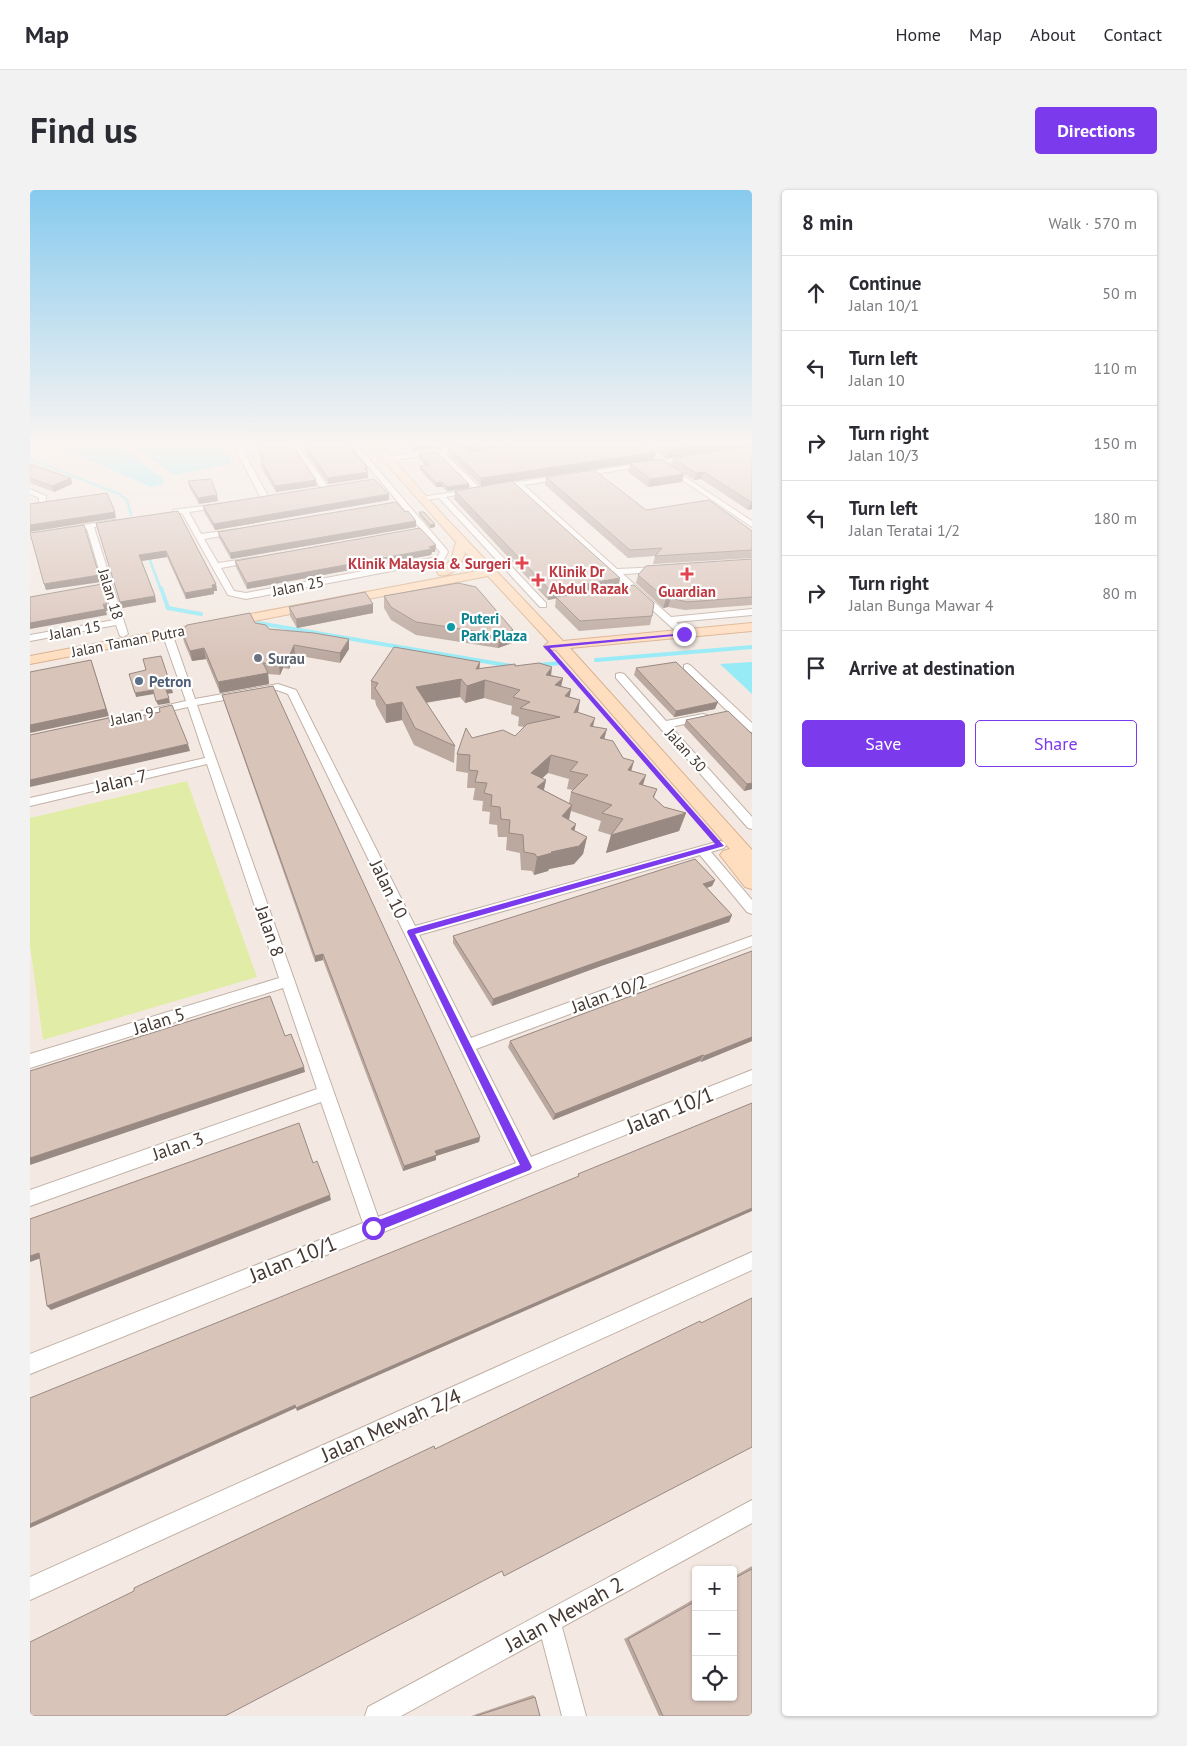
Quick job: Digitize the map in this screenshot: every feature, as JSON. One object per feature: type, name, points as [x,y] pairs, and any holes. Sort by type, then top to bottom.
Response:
[{"type":"main road","points":[[438,517],[461,543],[466,556],[526,608],[553,646],[752,882]]},
{"type":"main road","points":[[444,576],[457,561],[461,543]]},
{"type":"main road","points":[[483,569],[498,591],[553,646],[752,862]]},
{"type":"main road","name":"Jalan Taman Putra","points":[[30,652],[121,628],[483,569]]},
{"type":"main road","points":[[444,576],[474,581],[498,591]]},
{"type":"main road","name":"Jalan Taman Putra","points":[[30,660],[444,576]]},
{"type":"main road","points":[[553,646],[752,627]]},
{"type":"street","points":[[188,517],[215,566],[264,557]]},
{"type":"street","name":"Jalan 25","points":[[215,566],[231,594],[246,596],[440,559],[444,552],[414,517]]},
{"type":"street","points":[[462,517],[547,605],[526,608]]},
{"type":"street","points":[[555,517],[616,572],[630,590],[684,634]]},
{"type":"street","points":[[740,517],[752,525]]},
{"type":"street","points":[[30,536],[123,521]]},
{"type":"street","name":"Jalan 18","points":[[90,526],[121,628]]},
{"type":"street","points":[[199,537],[245,529]]},
{"type":"street","points":[[415,530],[424,529]]},
{"type":"street","points":[[616,572],[674,568]]},
{"type":"street","points":[[98,587],[108,585]]},
{"type":"street","points":[[669,620],[752,612]]},
{"type":"street","name":"Jalan 15","points":[[30,638],[121,628]]},
{"type":"street","name":"Jalan 8","points":[[167,633],[373,1228]]},
{"type":"street","points":[[687,667],[752,729]]},
{"type":"street","name":"Jalan 30","points":[[620,676],[752,825]]},
{"type":"street","name":"Jalan 9","points":[[78,728],[192,703],[278,687],[292,692]]},
{"type":"street","name":"Jalan 10","points":[[292,692],[527,1167]]},
{"type":"street","points":[[664,725],[733,711]]},
{"type":"street","name":"Jalan 7","points":[[30,802],[211,760]]},
{"type":"street","points":[[737,807],[752,803]]},
{"type":"street","points":[[410,932],[720,846]]},
{"type":"street","points":[[704,851],[752,909]]},
{"type":"street","name":"Jalan 10/2","points":[[467,1046],[752,941]]},
{"type":"street","name":"Jalan 5","points":[[30,1061],[288,982]]},
{"type":"street","name":"Jalan 10/1","points":[[30,1364],[752,1077]]},
{"type":"street","name":"Jalan 3","points":[[30,1198],[326,1093]]},
{"type":"street","name":"Jalan Mewah 2/4","points":[[30,1589],[752,1261]]},
{"type":"street","name":"Jalan Mewah 2","points":[[377,1716],[752,1511]]},
{"type":"street","points":[[549,1622],[574,1716]]},
{"type":"green space","points":[[187,781],[257,977],[43,1040],[30,945],[30,818]]},
{"type":"water","points":[[752,662],[752,694],[720,664]]},
{"type":"building","points":[[30,517],[81,517],[30,525]]},
{"type":"building","points":[[136,517],[181,517],[216,584],[212,585],[213,588],[185,593],[166,551],[139,555],[155,596],[120,602],[96,523]]},
{"type":"building","points":[[210,517],[254,517],[214,524]]},
{"type":"building","points":[[306,517],[413,517],[416,521],[230,553],[218,532]]},
{"type":"building","points":[[423,517],[429,517],[435,524],[430,525]]},
{"type":"building","points":[[480,517],[552,517],[620,578],[550,590]]},
{"type":"building","points":[[592,517],[733,517],[752,531],[752,550],[655,556],[662,548],[630,550]]},
{"type":"building","points":[[84,525],[99,575],[44,584],[30,533]]},
{"type":"building","points":[[420,528],[436,545],[429,547],[432,549],[247,583],[235,561]]},
{"type":"building","points":[[752,559],[752,597],[687,602],[671,598],[666,599],[638,575],[646,566]]},
{"type":"building","name":"Puteri Park Plaza","points":[[458,583],[476,587],[513,630],[500,635],[416,622],[391,607],[384,596]]},
{"type":"building","points":[[102,584],[107,604],[103,604],[105,609],[30,623],[30,597]]},
{"type":"building","points":[[634,585],[654,603],[652,616],[580,621],[556,597]]},
{"type":"building","points":[[365,592],[373,604],[296,619],[289,607]]},
{"type":"building","points":[[250,613],[255,623],[266,625],[269,629],[314,633],[349,639],[340,653],[294,645],[288,659],[282,658],[279,665],[263,663],[268,673],[218,682],[204,648],[190,651],[182,632],[187,625]]},
{"type":"building","points":[[394,647],[480,662],[476,669],[539,663],[552,667],[546,675],[563,678],[555,685],[571,689],[565,696],[580,700],[574,713],[577,712],[595,718],[590,726],[607,729],[600,738],[613,741],[623,758],[634,761],[628,770],[646,775],[639,784],[657,789],[653,797],[664,807],[686,813],[611,835],[623,819],[602,813],[612,805],[571,792],[588,775],[570,771],[578,762],[551,755],[531,773],[546,780],[537,787],[572,805],[562,816],[576,824],[571,829],[587,837],[579,846],[537,857],[535,854],[524,852],[523,835],[509,833],[510,820],[501,819],[500,807],[491,806],[492,795],[484,793],[487,783],[475,782],[478,771],[469,770],[470,755],[457,754],[466,728],[472,738],[503,730],[515,736],[527,724],[560,717],[520,708],[530,702],[513,697],[520,690],[485,680],[467,686],[461,679],[416,687],[455,746],[415,728],[402,702],[386,705],[375,688],[378,683],[371,681]]},
{"type":"building","points":[[161,656],[172,689],[166,690],[169,698],[156,701],[153,690],[135,693],[129,674],[146,670],[143,659]]},
{"type":"building","points":[[91,660],[106,709],[30,725],[30,672]]},
{"type":"building","points":[[676,662],[718,702],[676,711],[636,668]]},
{"type":"building","points":[[273,686],[480,1137],[435,1151],[437,1155],[404,1166],[323,954],[315,956],[222,695]]},
{"type":"building","points":[[172,705],[188,744],[30,780],[30,735],[109,718],[110,722],[160,712],[159,708]]},
{"type":"building","points":[[728,711],[752,734],[752,783],[747,784],[686,720]]},
{"type":"building","points":[[695,859],[715,880],[703,884],[732,915],[493,999],[453,936]]},
{"type":"building","points":[[752,951],[752,1037],[555,1114],[510,1041]]},
{"type":"building","points":[[270,996],[285,1036],[291,1034],[304,1067],[30,1158],[30,1071]]},
{"type":"building","points":[[752,1103],[752,1208],[296,1408],[295,1405],[30,1524],[30,1398],[516,1202],[579,1176],[578,1174]]},
{"type":"building","points":[[299,1123],[313,1163],[317,1161],[330,1195],[47,1306],[39,1253],[30,1256],[30,1219]]},
{"type":"building","points":[[752,1298],[752,1447],[504,1576],[502,1571],[225,1716],[30,1716],[30,1642],[134,1591],[134,1588],[434,1446],[435,1449],[700,1321],[701,1323]]},
{"type":"building","points":[[752,1569],[752,1716],[663,1716],[628,1639],[692,1603],[692,1701],[737,1701],[737,1577]]},
{"type":"building","points":[[535,1697],[540,1716],[476,1716]]},
{"type":"waterway","points":[[148,555],[161,590]]},
{"type":"waterway","points":[[161,588],[168,608],[201,614]]},
{"type":"waterway","points":[[258,623],[512,666]]},
{"type":"waterway","points":[[596,660],[752,647]]},
{"type":"waterway","points":[[538,665],[561,663]]},
{"type":"place","name":"Klinik Malaysia & Surgeri","points":[[522,563]]},
{"type":"place","name":"Guardian","points":[[687,574]]},
{"type":"place","name":"Klinik Dr Abdul Razak","points":[[538,580]]},
{"type":"place","name":"Puteri Park Plaza","points":[[451,627]]},
{"type":"place","name":"Surau","points":[[258,658]]},
{"type":"place","name":"Petron","points":[[139,681]]},
{"type":"route","points":[[373,1228],[527,1167],[410,932],[720,846],[546,646],[684,634]]}]
